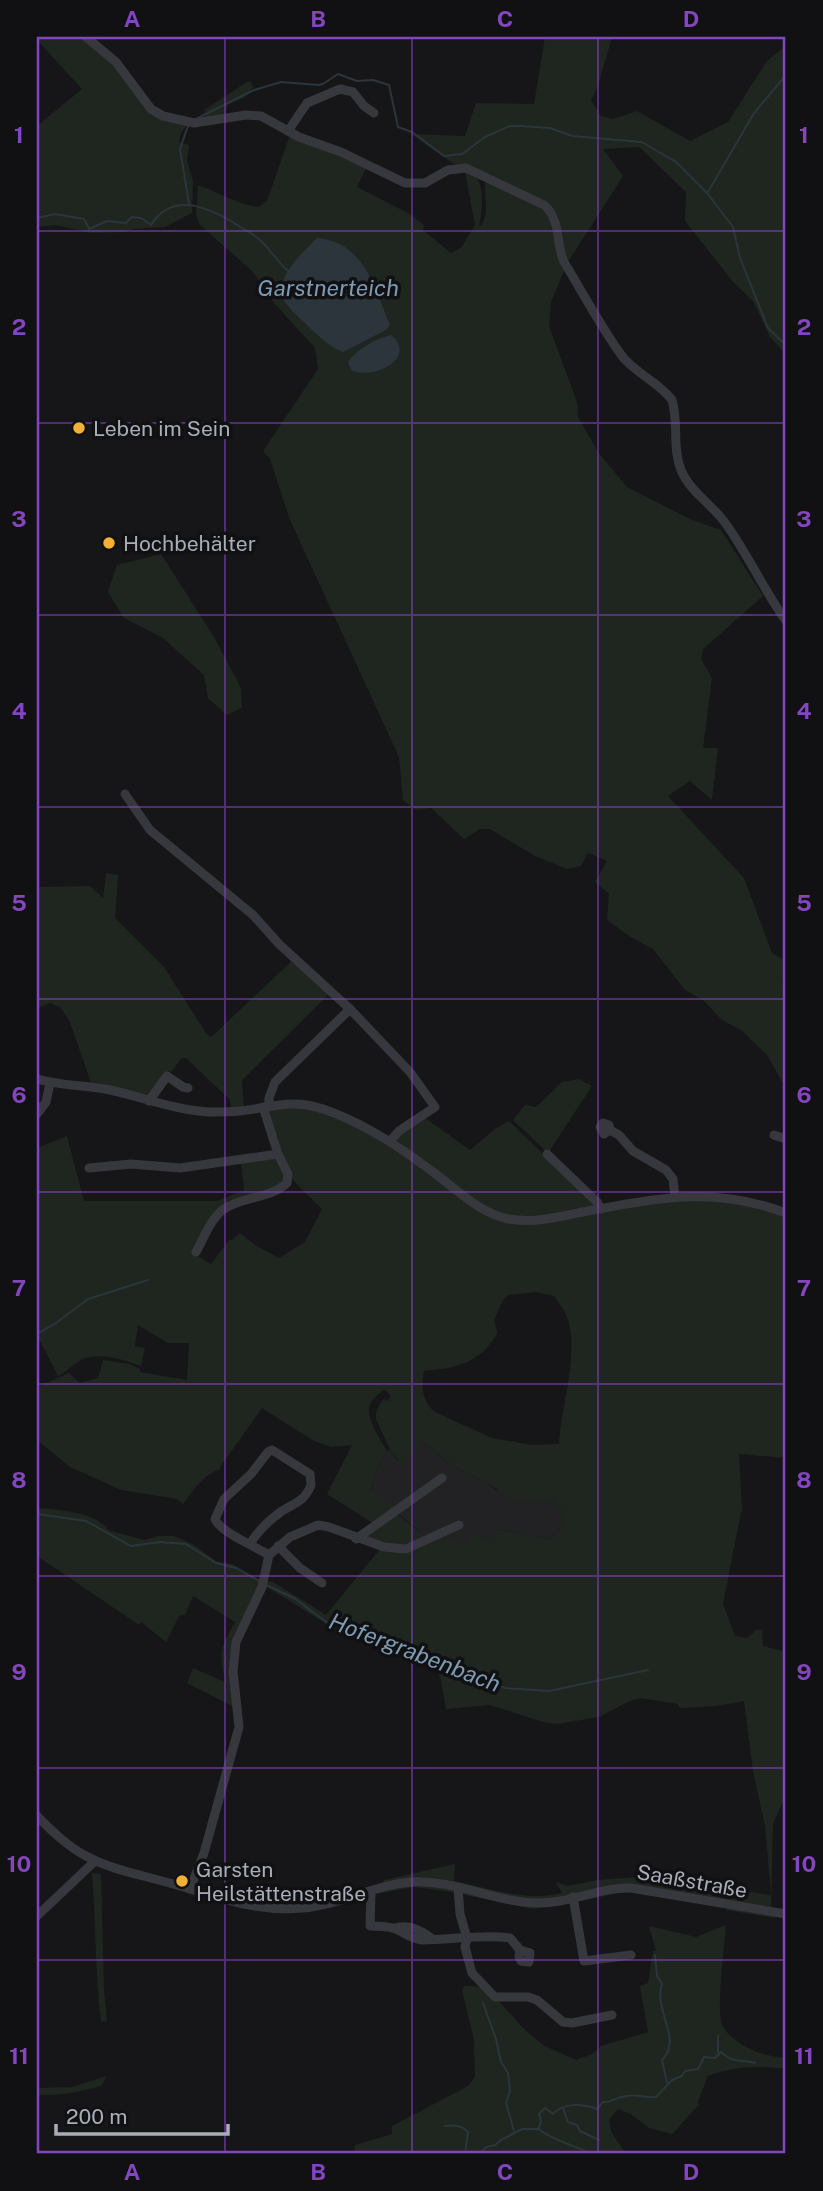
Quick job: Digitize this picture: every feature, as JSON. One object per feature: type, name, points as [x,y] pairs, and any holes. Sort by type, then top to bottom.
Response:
[{"type":"street","points":[[86,37],[116,62],[151,108],[163,116],[194,123],[253,115],[269,120],[304,139],[341,152],[405,183],[425,183],[448,170],[466,169],[535,199],[551,211],[556,222],[564,262],[622,356],[672,400],[679,462],[685,477],[723,520],[786,621]]},
{"type":"street","points":[[288,131],[307,103],[340,89],[353,92],[364,106],[374,113]]},
{"type":"street","points":[[125,794],[146,826],[253,915],[279,944],[350,1009],[410,1072],[435,1107],[399,1131],[390,1141]]},
{"type":"street","points":[[196,1252],[222,1210],[280,1189],[287,1183],[288,1174],[278,1154],[266,1106],[275,1082],[350,1009]]},
{"type":"street","points":[[149,1101],[167,1076],[188,1088]]},
{"type":"street","points":[[37,1079],[50,1083],[99,1087],[149,1101],[206,1111],[239,1112],[293,1104],[323,1109],[390,1141],[482,1209],[509,1219],[538,1220],[675,1197],[702,1196],[745,1201],[786,1213]]},
{"type":"street","points":[[37,1114],[46,1102],[50,1083]]},
{"type":"street","points":[[610,1130],[633,1151],[666,1170],[673,1179],[675,1197]]},
{"type":"street","points":[[774,1135],[786,1139]]},
{"type":"street","points":[[89,1168],[131,1164],[180,1168],[278,1154]]},
{"type":"street","points":[[547,1154],[601,1209]]},
{"type":"street","points":[[250,1544],[280,1513],[303,1500],[312,1485],[310,1474],[272,1450],[224,1499],[215,1519],[220,1527],[269,1555]]},
{"type":"street","points":[[356,1539],[442,1478]]},
{"type":"street","points":[[190,1889],[204,1853],[239,1727],[233,1672],[236,1642],[263,1584],[269,1555],[303,1530],[318,1525],[384,1547],[405,1549],[458,1525]]},
{"type":"street","points":[[278,1546],[300,1568],[322,1583]]},
{"type":"street","name":"Saaßstraße","points":[[37,1816],[67,1844],[95,1861],[243,1905],[273,1909],[331,1904],[411,1882],[441,1884],[509,1900],[539,1903],[610,1889],[631,1888],[786,1914]]},
{"type":"street","points":[[37,1916],[95,1861]]},
{"type":"street","points":[[458,1888],[460,1914],[472,1973],[495,1997],[528,1997],[537,2000],[563,2022],[572,2023],[612,2015]]},
{"type":"street","points":[[371,1891],[370,1926],[395,1928],[411,1937],[510,1938],[520,1950]]},
{"type":"street","points":[[573,1898],[584,1961],[631,1955]]},
{"type":"shaded area","points":[[37,37],[82,37],[113,63],[148,108],[187,125],[179,142],[189,145],[187,161],[193,181],[192,213],[165,227],[124,232],[91,233],[56,225],[37,227],[37,126],[82,89]]},
{"type":"shaded area","points":[[545,37],[612,37],[598,86],[591,100],[601,116],[613,119],[637,111],[690,141],[728,122],[767,61],[786,45],[786,354],[770,337],[753,301],[733,282],[685,221],[686,192],[639,147],[603,149],[623,176],[568,262],[559,217],[548,204],[473,167],[454,164],[411,134],[465,136],[476,103],[534,104]]},
{"type":"shaded area","points":[[251,82],[253,87],[244,98],[228,104],[225,116],[206,117],[204,110]]},
{"type":"shaded area","points":[[290,135],[366,168],[357,187],[408,213],[424,225],[423,230],[451,253],[461,248],[475,225],[465,172],[476,177],[481,187],[482,208],[479,225],[482,225],[486,213],[485,183],[489,181],[527,198],[550,215],[557,255],[565,268],[551,302],[549,326],[577,402],[578,417],[598,452],[627,487],[690,519],[721,530],[763,596],[703,649],[701,659],[712,678],[703,748],[718,748],[712,800],[690,781],[668,796],[744,878],[772,953],[786,961],[786,974],[782,982],[786,994],[786,1089],[767,1055],[741,1030],[722,1020],[703,1000],[685,990],[653,949],[607,920],[609,894],[595,882],[607,861],[588,853],[581,866],[567,869],[535,856],[490,829],[480,829],[464,839],[431,808],[416,810],[403,800],[399,757],[290,520],[270,459],[263,451],[318,369],[315,348],[275,304],[252,271],[200,225],[196,216],[198,185],[251,206],[258,207],[267,201]]},
{"type":"shaded area","points":[[161,554],[214,637],[241,688],[242,708],[227,715],[208,698],[204,675],[163,638],[124,618],[108,592],[117,565]]},
{"type":"shaded area","points":[[106,873],[118,875],[115,918],[164,967],[211,1037],[294,959],[331,992],[242,1080],[244,1108],[232,1109],[229,1099],[186,1058],[182,1058],[171,1072],[169,1071],[148,1097],[91,1083],[70,1022],[60,1007],[50,1003],[37,1008],[37,887],[90,886],[103,898]]},
{"type":"shaded area","points":[[579,1079],[592,1086],[548,1153],[513,1120],[525,1105],[536,1107],[562,1082]]},
{"type":"shaded area","points":[[273,1107],[311,1108],[360,1128],[505,1221],[692,1199],[742,1203],[786,1216],[786,1458],[739,1454],[742,1508],[723,1604],[735,1636],[747,1638],[756,1630],[762,1630],[763,1646],[786,1652],[786,1796],[773,1823],[771,1906],[775,1918],[631,1892],[533,1909],[414,1887],[376,1894],[384,1880],[455,1864],[454,1881],[521,1895],[562,1893],[556,1883],[558,1882],[567,1886],[598,1880],[651,1876],[771,1895],[765,1826],[753,1771],[744,1701],[680,1708],[678,1704],[640,1698],[599,1717],[557,1724],[490,1705],[446,1709],[441,1680],[435,1666],[351,1631],[333,1628],[267,1587],[239,1645],[237,1667],[242,1711],[187,1683],[193,1668],[225,1682],[222,1650],[235,1622],[193,1596],[185,1615],[179,1616],[166,1642],[141,1622],[139,1625],[37,1556],[37,1508],[86,1515],[103,1524],[108,1530],[144,1540],[157,1536],[174,1536],[194,1545],[216,1561],[232,1564],[260,1580],[273,1582],[326,1615],[380,1549],[389,1550],[444,1535],[462,1545],[471,1533],[489,1540],[496,1529],[548,1539],[557,1534],[563,1522],[561,1510],[551,1500],[510,1498],[447,1462],[424,1442],[401,1463],[390,1450],[376,1419],[379,1406],[384,1399],[387,1401],[391,1396],[384,1389],[369,1407],[372,1424],[387,1451],[378,1467],[371,1490],[398,1508],[374,1524],[327,1494],[352,1445],[331,1447],[314,1441],[262,1408],[221,1469],[204,1479],[183,1504],[177,1499],[121,1490],[70,1467],[37,1440],[37,1387],[69,1373],[80,1383],[98,1378],[103,1360],[129,1364],[140,1369],[140,1372],[187,1380],[189,1343],[168,1343],[138,1325],[135,1346],[145,1348],[141,1366],[111,1357],[96,1356],[81,1360],[58,1376],[40,1341],[37,1342],[37,1148],[67,1136],[84,1201],[217,1201],[244,1190],[241,1161],[276,1158],[283,1168],[284,1184],[230,1204],[192,1252],[211,1264],[230,1239],[240,1233],[279,1258],[305,1242],[322,1209],[290,1176],[266,1111]],"holes":[[[536,1292],[554,1296],[568,1320],[572,1348],[559,1444],[532,1445],[492,1438],[435,1412],[427,1404],[424,1371],[468,1362],[484,1351],[496,1336],[494,1320],[508,1295]]]},
{"type":"shaded area","points":[[425,1118],[470,1150],[509,1121],[596,1205],[542,1217],[514,1218],[489,1210],[397,1141],[397,1136]]},
{"type":"shaded area","points":[[424,1442],[447,1462],[496,1490],[551,1500],[561,1510],[563,1522],[557,1534],[548,1539],[497,1529],[489,1540],[462,1545],[445,1536],[426,1537],[371,1491],[378,1467],[387,1451],[390,1450],[397,1460]]},
{"type":"shaded area","points":[[397,1514],[426,1537],[408,1545],[395,1546],[364,1536]]},
{"type":"shaded area","points":[[92,1873],[101,1874],[107,2021],[101,2022],[98,1985]]},
{"type":"shaded area","points":[[726,1925],[720,1992],[722,2024],[740,2044],[768,2055],[786,2058],[786,2067],[739,2068],[708,2076],[698,2101],[699,2106],[672,2134],[649,2128],[632,2115],[618,2109],[609,2120],[611,2131],[626,2154],[354,2154],[355,2145],[392,2134],[392,2126],[468,2086],[475,2077],[474,2040],[462,1990],[464,1986],[488,1989],[524,2029],[543,2045],[576,2060],[592,2054],[601,2046],[648,2032],[640,1986],[648,1983],[653,1951],[656,1951],[649,1926],[696,1937]]},
{"type":"shaded area","points":[[107,2076],[101,2086],[77,2092],[37,2095],[37,2088],[72,2087]]},
{"type":"water","name":"Garstnerteich","points":[[317,238],[333,241],[357,257],[372,282],[390,325],[386,330],[343,352],[324,341],[296,315],[285,302],[282,293],[282,284],[290,267]]},
{"type":"water","points":[[391,335],[400,352],[396,359],[380,370],[360,373],[351,370],[348,362],[356,353]]},
{"type":"waterway","points":[[196,119],[254,90],[281,82],[318,85],[338,74],[357,81],[373,80],[389,85],[398,127],[412,132],[444,156],[462,154],[485,137],[510,126],[550,128],[572,136],[642,142],[676,162],[707,193],[733,227],[740,258],[768,328],[786,345]]},
{"type":"waterway","points":[[708,192],[754,113],[786,75]]},
{"type":"waterway","points":[[188,126],[180,149],[189,204]]},
{"type":"waterway","points":[[37,218],[55,214],[84,219],[89,229],[107,221],[126,223],[132,217],[141,218],[151,225],[160,214],[170,208],[193,206],[217,214],[254,235],[288,271]]},
{"type":"waterway","points":[[37,1334],[88,1299],[148,1280]]},
{"type":"waterway","name":"Hofergrabenbach","points":[[37,1514],[86,1521],[131,1546],[160,1542],[186,1544],[216,1563],[236,1568],[261,1582]]},
{"type":"waterway","name":"Hofergrabenbach","points":[[266,1585],[294,1598],[329,1624],[362,1628],[505,1688],[549,1691],[648,1670]]},
{"type":"waterway","points":[[655,1955],[670,2044],[662,2060],[667,2083]]},
{"type":"waterway","points":[[483,2003],[501,2062],[508,2073],[510,2091],[506,2103],[514,2131]]},
{"type":"waterway","points":[[718,2036],[718,2052]]},
{"type":"waterway","points":[[477,2154],[522,2129],[538,2129],[541,2122],[539,2114],[545,2108],[553,2114],[562,2107],[574,2105],[597,2109],[603,2102],[626,2096],[656,2097],[685,2071],[698,2069],[704,2057],[715,2058],[721,2052],[734,2060],[755,2063]]},
{"type":"waterway","points":[[563,2108],[568,2122],[599,2140]]},
{"type":"waterway","points":[[445,2126],[457,2126],[468,2132],[465,2154]]},
{"type":"waterway","points":[[539,2129],[591,2154]]},
{"type":"place","name":"Leben im Sein","points":[[79,428]]},
{"type":"place","name":"Hochbehälter","points":[[109,543]]},
{"type":"place","name":"Garsten Heilstättenstraße","points":[[182,1881]]}]
